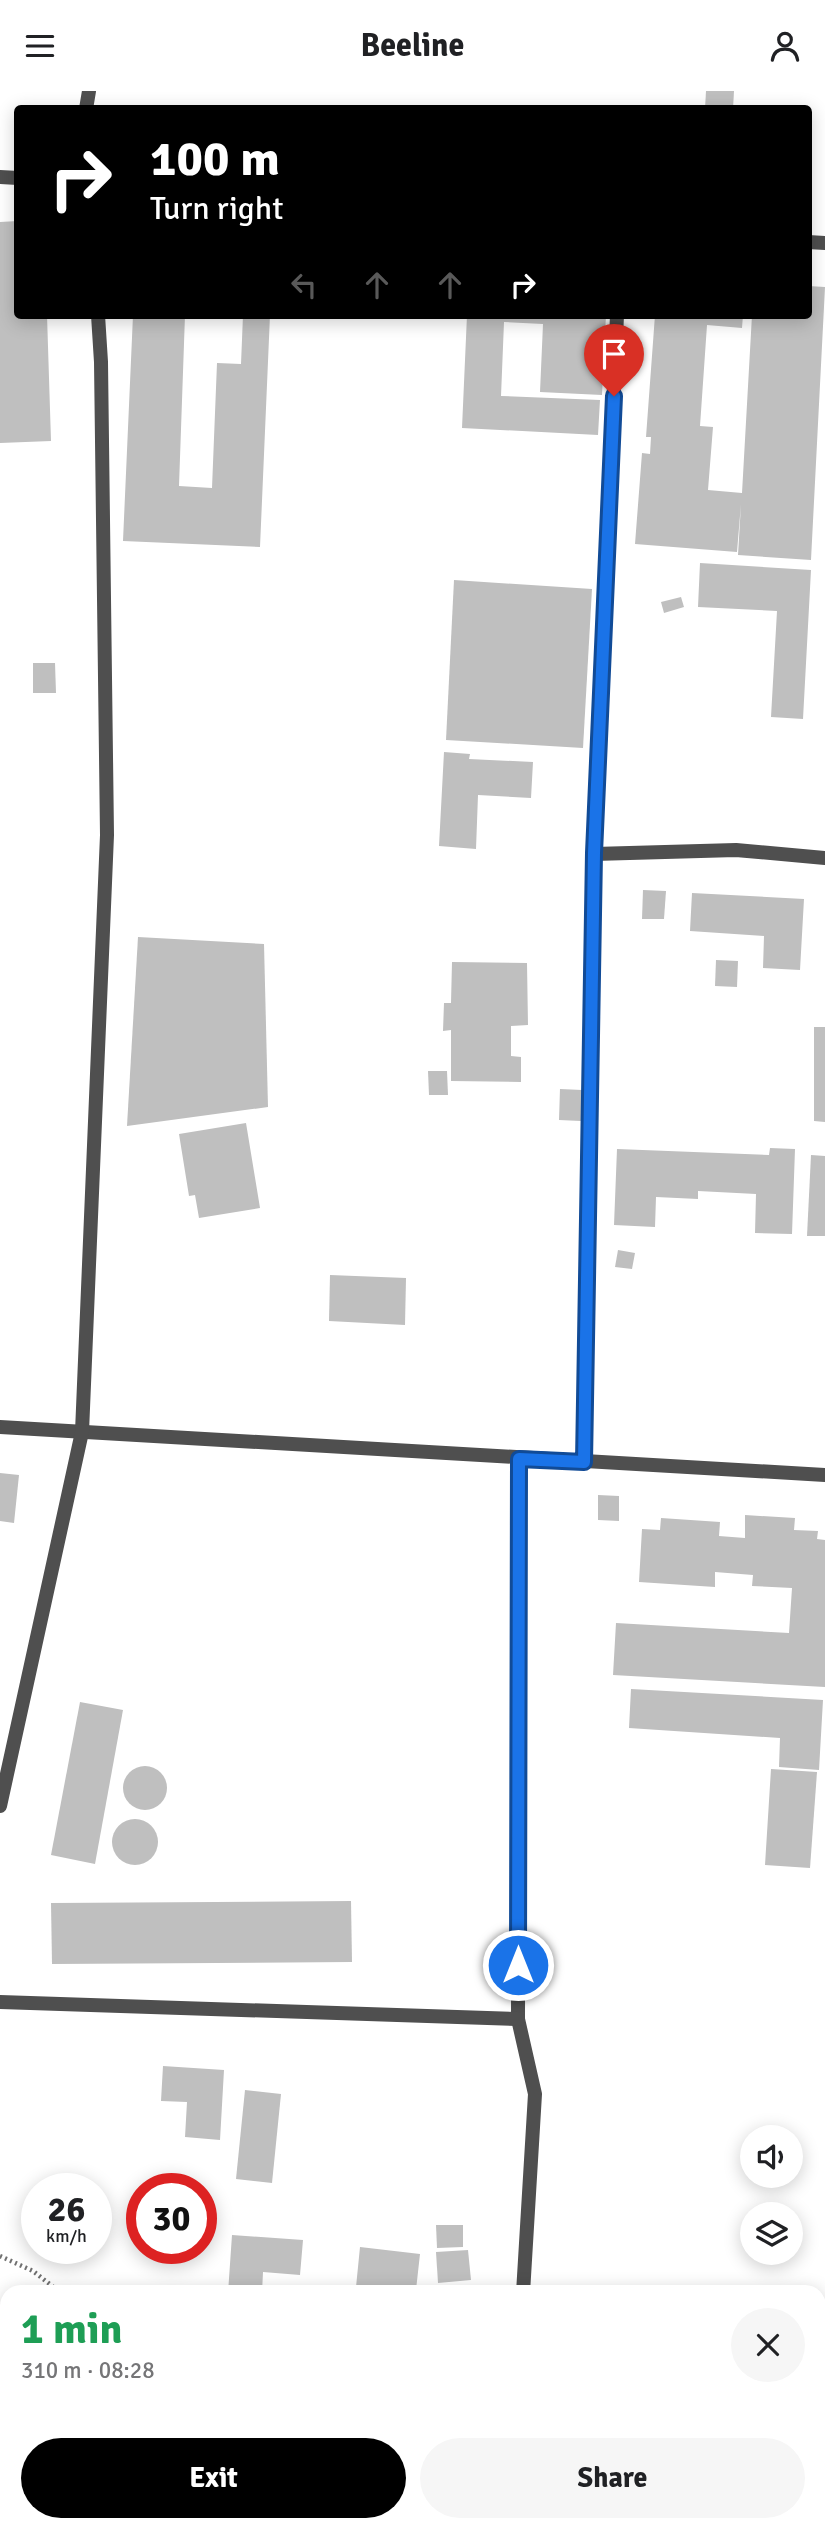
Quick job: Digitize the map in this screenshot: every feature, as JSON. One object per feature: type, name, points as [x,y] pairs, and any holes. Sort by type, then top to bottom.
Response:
[{"type":"street","points":[[0,1806],[82,1432],[107,835],[101,362],[97,319]]},
{"type":"street","points":[[584,1462],[594,853],[617,319]]},
{"type":"street","points":[[594,853],[736,850],[825,858]]},
{"type":"street","points":[[0,1427],[825,1475]]},
{"type":"street","points":[[519,1459],[518,2019],[535,2094],[523,2285]]},
{"type":"street","points":[[0,2001],[518,2019]]},
{"type":"path","points":[[0,2256],[33,2271],[51,2285]]},
{"type":"building","points":[[706,91],[734,91],[733,105],[705,105]]},
{"type":"building","points":[[14,221],[14,319],[47,319],[51,441],[0,443],[0,222]]},
{"type":"building","points":[[812,286],[825,287],[811,560],[738,555],[741,504],[737,552],[635,544],[642,453],[650,454],[651,437],[646,437],[655,319],[743,319],[742,328],[707,325],[700,426],[713,427],[708,490],[742,493],[752,319],[812,319]]},
{"type":"building","points":[[133,319],[185,319],[179,486],[212,488],[217,363],[241,364],[243,319],[270,319],[260,547],[123,541]]},
{"type":"building","points":[[467,319],[606,319],[602,395],[540,392],[543,324],[504,322],[501,396],[600,400],[598,435],[462,428]]},
{"type":"building","points":[[700,563],[811,570],[803,719],[771,717],[777,611],[698,607]]},
{"type":"building","points":[[454,580],[592,589],[583,748],[446,740]]},
{"type":"building","points":[[681,597],[684,607],[664,613],[661,602]]},
{"type":"building","points":[[33,663],[55,663],[56,693],[33,693]]},
{"type":"building","points":[[444,752],[470,754],[469,759],[533,762],[531,798],[478,795],[476,849],[439,846]]},
{"type":"building","points":[[643,890],[666,891],[664,919],[642,919]]},
{"type":"building","points":[[692,893],[804,899],[800,970],[763,968],[764,936],[690,931]]},
{"type":"building","points":[[138,937],[264,944],[268,1107],[127,1126]]},
{"type":"building","points":[[716,960],[738,961],[737,987],[715,986]]},
{"type":"building","points":[[452,962],[527,963],[528,1025],[511,1026],[511,1056],[521,1057],[521,1082],[451,1081],[451,1030],[443,1031],[444,1003],[451,1003]]},
{"type":"building","points":[[814,1027],[825,1027],[825,1122],[814,1121]]},
{"type":"building","points":[[428,1071],[447,1071],[448,1095],[429,1095]]},
{"type":"building","points":[[560,1089],[582,1090],[581,1121],[559,1120]]},
{"type":"building","points":[[246,1123],[260,1208],[199,1218],[195,1195],[189,1196],[179,1134]]},
{"type":"building","points":[[770,1148],[795,1149],[792,1234],[755,1233],[756,1194],[698,1191],[698,1199],[656,1197],[655,1227],[614,1225],[617,1149],[769,1155]]},
{"type":"building","points":[[811,1155],[825,1156],[825,1236],[807,1236]]},
{"type":"building","points":[[618,1250],[635,1253],[632,1269],[615,1267]]},
{"type":"building","points":[[330,1275],[406,1278],[405,1325],[329,1321]]},
{"type":"building","points":[[0,1473],[19,1475],[14,1523],[0,1521]]},
{"type":"building","points":[[598,1495],[619,1496],[619,1521],[598,1520]]},
{"type":"building","points":[[745,1515],[795,1518],[794,1530],[818,1531],[817,1539],[825,1540],[825,1687],[613,1675],[616,1623],[789,1633],[792,1588],[752,1586],[753,1575],[715,1572],[715,1587],[639,1582],[642,1529],[660,1530],[661,1518],[720,1522],[719,1536],[745,1538]]},
{"type":"building","points":[[631,1689],[823,1700],[819,1770],[779,1767],[780,1738],[629,1728]]},
{"type":"building","points":[[80,1702],[123,1710],[95,1864],[51,1855]]},
{"type":"building","points":[[145,1766],[154,1767],[161,1772],[166,1779],[166,1797],[161,1804],[154,1809],[145,1810],[136,1809],[129,1804],[124,1797],[123,1788],[124,1779],[129,1772],[136,1767]]},
{"type":"building","points":[[771,1769],[817,1772],[810,1868],[765,1865]]},
{"type":"building","points":[[135,1819],[152,1825],[158,1842],[152,1859],[135,1865],[118,1859],[112,1842],[118,1825]]},
{"type":"building","points":[[351,1901],[352,1962],[52,1964],[51,1903]]},
{"type":"building","points":[[163,2066],[224,2070],[220,2140],[185,2137],[187,2102],[161,2101]]},
{"type":"building","points":[[245,2090],[281,2094],[272,2183],[236,2179]]},
{"type":"building","points":[[436,2225],[463,2225],[463,2247],[437,2248]]},
{"type":"building","points":[[232,2235],[303,2240],[300,2275],[263,2272],[262,2285],[229,2285]]},
{"type":"building","points":[[360,2247],[420,2254],[417,2285],[356,2285]]},
{"type":"building","points":[[468,2250],[471,2280],[438,2283],[436,2252]]},
{"type":"route","points":[[518,1965],[519,1459],[584,1462],[594,853],[614,396]]}]
